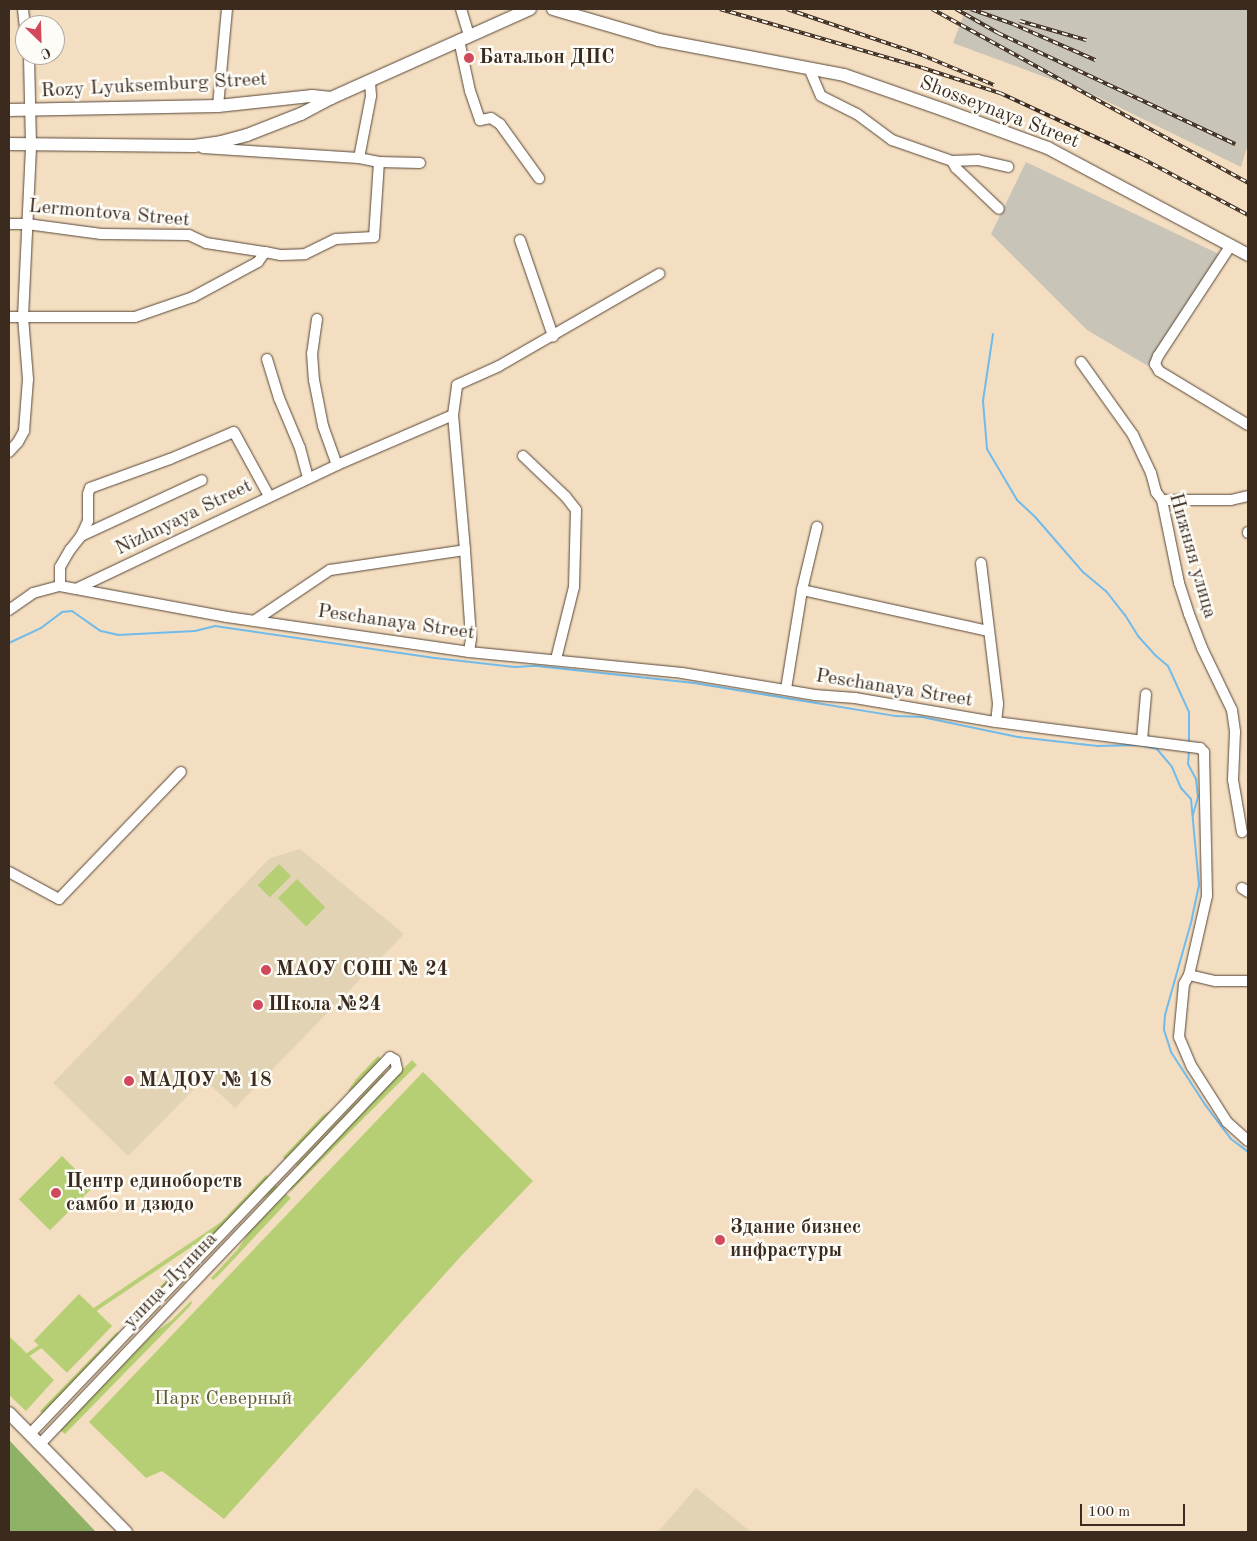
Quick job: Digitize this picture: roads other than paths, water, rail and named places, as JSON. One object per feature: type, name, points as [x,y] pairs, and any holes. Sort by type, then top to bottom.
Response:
[{"type":"main road","name":"Rozy Lyuksemburg Street","points":[[9,144],[194,146],[247,136],[301,114],[331,98],[530,9]]},
{"type":"main road","name":"Shosseynaya Street","points":[[553,9],[659,40],[844,76],[1048,148],[1248,255]]},
{"type":"main road","name":"Rozy Lyuksemburg Street","points":[[9,110],[218,106],[312,96],[331,98]]},
{"type":"main road","points":[[9,1413],[126,1532]]},
{"type":"street","points":[[218,106],[226,9]]},
{"type":"street","points":[[461,9],[470,91],[480,120],[490,118],[500,124],[539,178]]},
{"type":"street","points":[[9,452],[18,442],[24,431],[28,379],[23,317],[31,145],[29,65]]},
{"type":"street","points":[[809,68],[821,96],[858,114],[892,140],[952,161],[978,160],[1008,167]]},
{"type":"street","points":[[360,158],[371,96],[370,81]]},
{"type":"street","points":[[174,146],[360,158],[379,162],[420,163]]},
{"type":"street","points":[[952,161],[956,168],[999,208]]},
{"type":"street","name":"Lermontova Street","points":[[9,224],[27,224],[101,234],[189,235],[206,243],[282,255],[306,254],[336,240],[374,237],[379,162]]},
{"type":"street","points":[[520,240],[553,336]]},
{"type":"street","points":[[1232,245],[1158,356],[1155,364],[1160,370],[1248,425]]},
{"type":"street","points":[[9,317],[135,317],[193,297],[258,262],[265,252]]},
{"type":"street","points":[[469,652],[470,639],[465,550],[453,415],[457,385],[499,366],[659,274]]},
{"type":"street","points":[[317,319],[312,353],[314,380],[323,426],[337,464]]},
{"type":"street","points":[[266,359],[279,398],[300,448],[308,478]]},
{"type":"street","name":"Нижняя улица","points":[[1082,362],[1133,435],[1151,473],[1153,486],[1162,500],[1179,583],[1189,614],[1202,648],[1232,710],[1235,732],[1232,780],[1242,832]]},
{"type":"street","name":"Nizhnyaya Street","points":[[76,590],[337,464],[453,415]]},
{"type":"street","points":[[9,610],[33,594],[60,586],[60,567],[81,536],[88,521],[88,494],[90,488],[170,459],[234,432],[269,496]]},
{"type":"street","points":[[523,456],[566,497],[576,510],[574,587],[556,660]]},
{"type":"street","points":[[81,536],[202,480]]},
{"type":"street","points":[[1162,500],[1231,500],[1248,496]]},
{"type":"street","name":"Peschanaya Street","points":[[786,689],[802,590],[817,527]]},
{"type":"street","points":[[254,621],[330,570],[465,550]]},
{"type":"street","name":"Peschanaya Street","points":[[981,563],[998,704],[996,722]]},
{"type":"street","name":"Peschanaya Street","points":[[60,586],[254,621],[469,652],[682,673],[996,722],[1196,747],[1204,752],[1207,896],[1190,975],[1184,984],[1179,1037],[1192,1067],[1227,1122],[1248,1141]]},
{"type":"street","points":[[802,590],[990,631]]},
{"type":"street","points":[[1142,740],[1146,694]]},
{"type":"street","points":[[9,872],[59,900],[181,772]]},
{"type":"street","points":[[1190,975],[1216,981],[1248,980]]},
{"type":"street","name":"улица Лунина","points":[[30,1434],[285,1170],[390,1057],[395,1060],[397,1069],[40,1444]]},
{"type":"street","points":[[285,1170],[294,1178]]},
{"type":"waterway","points":[[993,334],[983,401],[987,449],[1017,500],[1036,518],[1083,572],[1106,591],[1125,615],[1138,636],[1168,666],[1189,712],[1189,743]]},
{"type":"waterway","points":[[9,643],[41,628],[62,612],[72,611],[101,631],[118,635],[195,631],[215,626],[435,658],[515,667],[537,666],[694,683],[896,716],[922,717],[1018,737],[1097,746],[1140,745],[1157,749],[1172,767],[1181,788],[1191,799],[1199,885],[1192,919],[1165,1015],[1164,1030],[1171,1052],[1206,1106],[1231,1139],[1248,1152]]},
{"type":"waterway","points":[[1189,750],[1188,764],[1196,779],[1198,797],[1193,815]]},
{"type":"railway","points":[[720,9],[923,68],[1000,93],[1143,159],[1248,215]]},
{"type":"railway","points":[[787,9],[922,55],[994,85]]},
{"type":"railway","points":[[932,9],[1248,183]]},
{"type":"railway","points":[[956,9],[998,33],[1235,144]]},
{"type":"railway","points":[[971,9],[1013,24],[1095,60]]},
{"type":"railway","points":[[1020,21],[1086,40]]},
{"type":"place","name":"Батальон ДПС","points":[[469,58]]},
{"type":"place","name":"МАОУ СОШ № 24","points":[[266,970]]},
{"type":"place","name":"Школа №24","points":[[258,1005]]},
{"type":"place","name":"МАДОУ № 18","points":[[129,1081]]},
{"type":"place","name":"Центр единоборств самбо и дзюдо","points":[[56,1193]]},
{"type":"place","name":"Здание бизнес инфрастуры","points":[[720,1240]]},
{"type":"park label","name":"Парк Северный","points":[[223,1399]]}]
